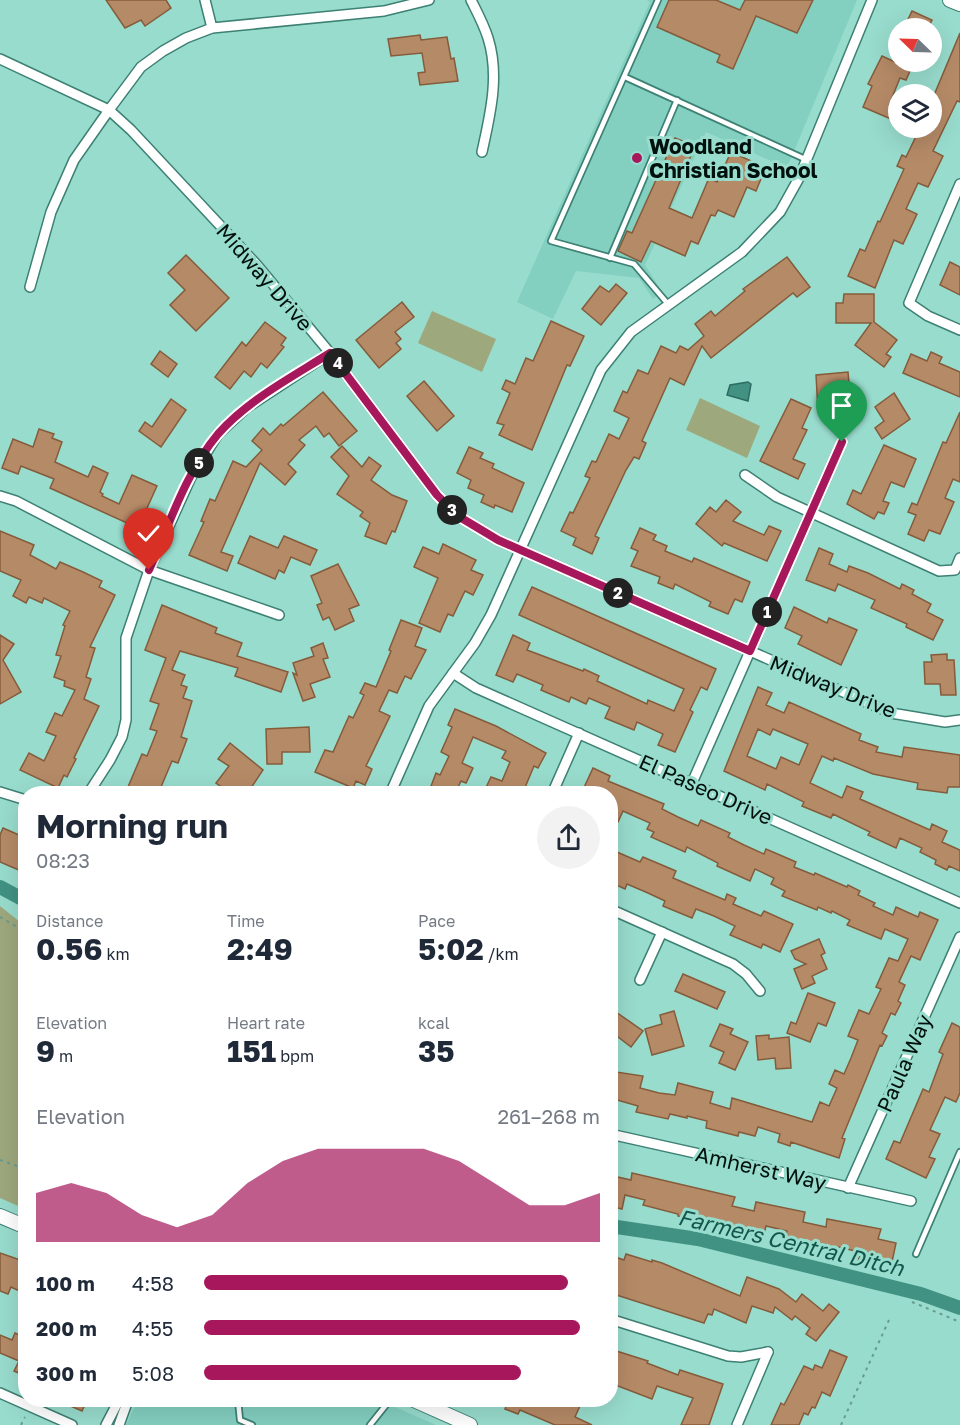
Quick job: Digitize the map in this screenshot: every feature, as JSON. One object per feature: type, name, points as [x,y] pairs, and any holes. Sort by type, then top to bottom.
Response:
[{"type":"street","points":[[205,0],[212,28]]},
{"type":"street","points":[[30,287],[51,212],[74,159],[141,67],[163,51],[186,38],[212,28],[384,11],[429,0]]},
{"type":"street","points":[[471,0],[488,37],[493,61],[494,94],[482,152]]},
{"type":"street","points":[[394,786],[429,706],[475,643],[491,615],[601,370],[631,332],[742,252],[768,226],[789,198],[872,0]]},
{"type":"street","points":[[950,0],[960,4]]},
{"type":"street","name":"Midway Drive","points":[[0,59],[109,110],[257,265],[330,353],[437,495],[458,516],[477,529],[521,550],[891,713],[945,722],[960,720]]},
{"type":"street","points":[[960,184],[909,303],[928,316],[960,330]]},
{"type":"street","points":[[93,786],[122,737],[126,720],[126,638],[149,570],[191,477],[218,434],[246,408],[330,353]]},
{"type":"street","points":[[692,783],[842,442]]},
{"type":"street","points":[[745,475],[777,497],[939,571],[955,570],[960,558]]},
{"type":"street","points":[[0,496],[16,501],[149,570],[279,615]]},
{"type":"street","name":"El Paseo Drive","points":[[453,673],[476,688],[960,903]]},
{"type":"street","points":[[556,786],[579,733]]},
{"type":"street","points":[[0,792],[18,798]]},
{"type":"street","points":[[618,913],[733,964],[746,974],[760,991]]},
{"type":"street","points":[[640,980],[662,932]]},
{"type":"street","name":"Paula Way","points":[[848,1188],[960,937]]},
{"type":"street","name":"Amherst Way","points":[[618,1136],[911,1201]]},
{"type":"street","points":[[0,1216],[18,1224]]},
{"type":"street","points":[[618,1322],[728,1356],[741,1357],[768,1352],[738,1425]]},
{"type":"street","points":[[0,1393],[18,1401]]},
{"type":"street","points":[[32,1407],[72,1425]]},
{"type":"street","points":[[106,1425],[115,1407]]},
{"type":"street","points":[[119,1425],[125,1407]]},
{"type":"street","points":[[430,1407],[470,1425]]},
{"type":"lane","points":[[658,0],[551,241],[634,264],[668,304]]},
{"type":"lane","points":[[625,76],[807,159]]},
{"type":"lane","points":[[610,258],[677,100]]},
{"type":"lane","points":[[916,1254],[960,1152]]},
{"type":"lane","points":[[239,1407],[240,1420],[252,1425]]},
{"type":"lane","points":[[369,1425],[384,1407]]},
{"type":"path","points":[[0,917],[18,927]]},
{"type":"path","points":[[0,1160],[18,1166]]},
{"type":"path","points":[[912,1302],[960,1322]]},
{"type":"path","points":[[841,1425],[889,1320]]},
{"type":"path","points":[[21,1425],[26,1414]]},
{"type":"shaded area","name":"Woodland Christian School","points":[[647,0],[857,0],[787,168],[706,132],[645,265],[662,292],[653,299],[639,278],[576,271],[553,319],[517,302],[650,2]]},
{"type":"shaded area","points":[[432,311],[496,339],[482,372],[418,343]]},
{"type":"shaded area","points":[[748,382],[751,384],[748,401],[727,395],[730,385]]},
{"type":"shaded area","points":[[700,398],[760,426],[747,458],[686,430]]},
{"type":"shaded area","points":[[0,906],[18,920],[18,1206],[0,1198]]},
{"type":"shaded area","points":[[135,1407],[395,1407],[436,1425],[126,1425]]},
{"type":"building","points":[[106,0],[166,0],[171,8],[145,26],[141,20],[125,28]]},
{"type":"building","points":[[669,0],[716,0],[740,10],[745,0],[813,0],[797,33],[756,16],[733,69],[717,62],[720,55],[657,27]]},
{"type":"building","points":[[912,11],[928,18],[909,18]]},
{"type":"building","points":[[960,33],[960,102],[957,101],[942,132],[942,84],[939,84]]},
{"type":"building","points":[[420,35],[421,40],[447,37],[458,81],[420,85],[418,73],[425,72],[422,53],[391,56],[388,39]]},
{"type":"building","points":[[882,56],[888,59],[888,72],[910,72],[906,80],[900,78],[898,84],[888,84],[888,118],[863,107],[872,86],[868,84]]},
{"type":"building","points":[[675,138],[695,146],[669,208],[692,218],[709,178],[717,182],[731,152],[751,161],[748,168],[763,174],[756,191],[747,187],[734,217],[718,210],[715,216],[711,215],[698,244],[691,241],[685,256],[651,241],[641,262],[618,251],[627,231],[632,233]]},
{"type":"building","points":[[915,138],[939,138],[933,151],[943,156],[928,187],[918,183],[906,209],[917,214],[903,244],[894,240],[875,288],[848,276],[860,249],[865,251],[878,221],[880,222],[904,169],[897,166],[902,155],[906,157]]},
{"type":"building","points":[[186,255],[229,298],[196,331],[170,305],[185,290],[168,273]]},
{"type":"building","points":[[787,257],[810,287],[797,297],[793,293],[711,358],[702,346],[684,385],[670,378],[642,441],[646,443],[639,459],[634,457],[626,470],[595,536],[599,538],[592,554],[573,545],[576,538],[561,531],[570,512],[573,513],[590,478],[585,476],[592,461],[596,462],[609,434],[619,439],[629,418],[614,411],[623,391],[627,393],[638,370],[648,374],[661,346],[676,353],[680,346],[688,350],[704,336],[695,324],[711,311],[715,316],[745,291],[743,289]]},
{"type":"building","points":[[950,262],[960,267],[960,295],[940,285]]},
{"type":"building","points":[[616,284],[627,293],[601,325],[582,309],[600,286],[609,292]]},
{"type":"building","points":[[844,294],[874,294],[874,322],[897,340],[886,354],[891,357],[884,367],[855,345],[871,323],[836,323],[836,303],[843,303]]},
{"type":"building","points":[[402,302],[414,317],[395,332],[401,339],[396,343],[401,349],[379,368],[356,340]]},
{"type":"building","points":[[551,321],[584,336],[570,366],[567,365],[532,450],[499,435],[504,425],[497,423],[510,393],[502,389],[506,380],[515,384],[526,358],[533,361]]},
{"type":"building","points":[[265,322],[286,338],[281,345],[284,347],[267,368],[261,363],[251,377],[244,371],[230,389],[215,377],[242,342],[246,346]]},
{"type":"building","points":[[160,351],[177,364],[168,377],[151,364]]},
{"type":"building","points":[[931,352],[942,357],[939,363],[960,372],[960,397],[903,373],[911,354],[927,361]]},
{"type":"building","points":[[848,372],[851,407],[818,411],[816,375]]},
{"type":"building","points":[[424,381],[454,416],[437,431],[407,396]]},
{"type":"building","points":[[323,392],[357,431],[339,446],[329,433],[324,437],[316,426],[299,440],[305,445],[288,464],[296,472],[285,485],[260,463],[221,552],[233,556],[227,571],[189,555],[204,522],[201,521],[210,499],[215,501],[233,461],[246,467],[262,450],[252,441],[263,428],[270,435]]},
{"type":"building","points":[[894,393],[910,419],[882,439],[875,428],[884,421],[875,407]]},
{"type":"building","points":[[171,399],[186,410],[161,447],[139,431],[145,422],[152,427]]},
{"type":"building","points":[[791,399],[811,408],[802,428],[807,430],[793,459],[805,464],[798,479],[760,461]]},
{"type":"building","points":[[960,412],[960,482],[953,479],[945,498],[954,502],[940,534],[929,530],[924,541],[908,534],[916,515],[908,512],[912,503],[917,505],[943,442],[946,443]]},
{"type":"building","points":[[39,429],[54,434],[52,438],[62,442],[55,462],[88,477],[93,466],[108,473],[100,492],[102,496],[119,504],[132,475],[157,486],[138,528],[50,488],[54,479],[21,466],[18,474],[2,468],[13,439],[33,447]]},
{"type":"building","points":[[884,445],[916,459],[904,487],[891,482],[883,501],[889,503],[884,514],[878,512],[874,519],[847,504],[853,490],[861,494]]},
{"type":"building","points":[[342,446],[362,467],[369,457],[381,466],[371,480],[392,495],[407,501],[395,532],[392,531],[386,544],[365,536],[370,523],[360,516],[363,512],[337,494],[349,476],[331,457]]},
{"type":"building","points":[[469,447],[483,453],[480,458],[494,464],[492,468],[524,483],[512,512],[481,502],[484,495],[468,488],[471,480],[457,473]]},
{"type":"building","points":[[726,500],[741,512],[733,521],[764,535],[769,526],[781,531],[767,561],[724,543],[722,546],[696,524],[710,507],[716,512]]},
{"type":"building","points":[[640,528],[656,535],[653,540],[667,546],[665,551],[692,562],[694,558],[750,582],[742,602],[735,599],[728,614],[709,606],[711,602],[675,584],[673,589],[658,583],[660,577],[631,566],[638,551],[631,548]]},
{"type":"building","points":[[0,531],[34,545],[30,555],[56,569],[60,562],[83,572],[102,581],[99,587],[115,595],[90,647],[95,648],[86,677],[91,679],[84,699],[99,706],[67,777],[64,775],[59,786],[54,786],[20,770],[29,753],[44,761],[56,736],[46,732],[55,713],[62,716],[75,690],[64,686],[65,681],[54,677],[61,656],[56,655],[65,626],[63,625],[70,611],[44,598],[42,603],[29,597],[26,603],[13,596],[21,580],[0,571]]},
{"type":"building","points":[[250,536],[278,548],[284,536],[317,550],[310,565],[291,557],[284,573],[279,570],[275,579],[238,563]]},
{"type":"building","points":[[443,544],[476,560],[471,570],[483,575],[473,595],[465,591],[453,616],[448,614],[440,632],[419,623],[438,578],[414,567],[423,547],[439,554]]},
{"type":"building","points":[[819,548],[833,554],[829,564],[847,572],[849,566],[900,589],[902,584],[914,590],[912,594],[931,604],[927,612],[943,620],[933,640],[906,627],[907,624],[871,608],[875,600],[838,584],[835,591],[806,580]]},
{"type":"building","points":[[338,564],[359,605],[349,609],[354,621],[335,630],[329,617],[323,620],[317,605],[322,603],[311,576]]},
{"type":"building","points":[[532,587],[716,669],[707,690],[701,687],[690,710],[693,712],[675,752],[658,745],[663,734],[637,722],[634,730],[605,718],[610,707],[589,698],[586,704],[571,697],[569,702],[541,690],[543,685],[517,674],[513,682],[496,675],[513,635],[530,643],[527,650],[583,671],[584,669],[599,676],[597,681],[647,704],[648,700],[674,711],[684,689],[519,615]]},
{"type":"building","points":[[162,605],[217,628],[215,633],[242,643],[237,656],[288,672],[281,692],[235,676],[238,668],[180,651],[172,670],[185,675],[181,685],[187,687],[183,698],[192,701],[181,737],[187,739],[178,763],[172,761],[161,786],[128,786],[142,754],[147,756],[157,731],[150,729],[159,704],[150,701],[166,658],[145,650]]},
{"type":"building","points":[[794,607],[827,623],[829,618],[857,630],[841,665],[798,644],[802,636],[785,628]]},
{"type":"building","points":[[401,620],[422,628],[415,646],[426,650],[411,679],[405,676],[397,693],[389,690],[379,711],[390,716],[366,766],[372,769],[365,785],[356,781],[354,786],[348,786],[315,772],[325,750],[333,752],[349,716],[353,718],[364,695],[360,693],[365,683],[376,687],[391,651],[389,650]]},
{"type":"building","points":[[0,635],[14,644],[3,660],[21,692],[0,704]]},
{"type":"building","points":[[323,643],[328,658],[323,659],[330,677],[310,684],[315,697],[303,701],[293,673],[297,675],[293,663],[314,656],[311,648]]},
{"type":"building","points":[[947,654],[947,660],[954,660],[956,695],[941,695],[940,684],[925,684],[924,662],[932,662],[931,655]]},
{"type":"building","points":[[758,687],[772,693],[766,705],[784,713],[789,702],[861,734],[859,740],[878,747],[876,752],[902,757],[904,747],[960,755],[960,787],[948,787],[947,793],[917,789],[918,783],[873,774],[834,758],[833,761],[822,756],[810,783],[842,798],[847,786],[863,792],[860,799],[930,830],[932,824],[947,831],[942,842],[960,850],[960,871],[949,866],[947,870],[935,864],[936,860],[920,852],[922,848],[900,838],[896,848],[868,835],[870,832],[833,814],[831,818],[802,806],[804,802],[767,784],[765,790],[724,771]],"holes":[[[758,729],[770,735],[773,729],[808,744],[799,765],[781,757],[776,769],[747,756]]]},
{"type":"building","points":[[455,709],[496,726],[546,753],[538,768],[534,766],[526,786],[487,786],[491,777],[502,781],[510,762],[502,758],[506,751],[473,737],[462,763],[473,768],[466,783],[461,781],[459,786],[431,786],[436,773],[440,775],[449,756],[441,752],[452,727],[448,725]]},
{"type":"building","points":[[309,727],[310,752],[282,752],[282,764],[267,764],[266,729]]},
{"type":"building","points":[[230,743],[263,770],[252,786],[220,786],[216,783],[229,766],[218,759]]},
{"type":"building","points":[[593,768],[610,776],[608,781],[664,804],[662,809],[678,817],[698,826],[701,820],[730,833],[728,837],[764,854],[766,849],[796,862],[794,867],[814,875],[815,873],[847,887],[848,885],[860,891],[858,895],[875,903],[873,906],[893,915],[896,907],[918,917],[920,912],[938,920],[920,960],[911,956],[899,982],[905,985],[898,1001],[901,1003],[895,1015],[891,1013],[882,1033],[887,1036],[882,1046],[880,1045],[842,1138],[845,1139],[839,1158],[791,1142],[790,1146],[778,1142],[780,1134],[758,1127],[755,1136],[739,1132],[738,1136],[706,1128],[707,1121],[687,1116],[687,1118],[670,1114],[668,1119],[636,1112],[638,1106],[618,1100],[618,1072],[643,1076],[640,1088],[659,1093],[675,1095],[678,1083],[713,1092],[710,1103],[730,1109],[732,1098],[812,1122],[820,1102],[829,1106],[837,1088],[829,1084],[835,1070],[844,1074],[851,1058],[858,1040],[848,1036],[859,1010],[869,1014],[881,989],[876,987],[889,958],[898,961],[908,939],[885,929],[881,939],[847,925],[850,920],[832,911],[831,913],[818,907],[817,910],[782,896],[785,891],[771,884],[774,878],[755,869],[750,881],[717,866],[718,863],[687,847],[685,852],[651,837],[654,832],[647,829],[650,823],[623,811],[618,822],[618,786],[585,786]]},
{"type":"building","points":[[3,828],[18,835],[18,870],[0,862],[0,835]]},
{"type":"building","points":[[618,852],[640,862],[643,857],[676,871],[673,878],[725,900],[727,894],[736,898],[733,904],[761,916],[764,911],[793,924],[780,952],[763,944],[761,948],[730,935],[735,926],[714,916],[696,909],[692,918],[663,906],[665,901],[648,893],[627,884],[625,889],[618,886]]},
{"type":"building","points":[[819,939],[825,953],[821,955],[827,969],[812,976],[815,983],[802,989],[794,969],[806,964],[795,959],[791,951]]},
{"type":"building","points":[[683,974],[725,992],[717,1009],[675,991]]},
{"type":"building","points":[[808,993],[835,1003],[826,1026],[818,1023],[810,1042],[787,1033],[791,1022],[796,1024]]},
{"type":"building","points":[[674,1011],[684,1046],[652,1055],[645,1029],[662,1024],[660,1015]]},
{"type":"building","points":[[618,1013],[643,1031],[631,1047],[618,1037]]},
{"type":"building","points":[[952,1023],[960,1027],[960,1093],[956,1102],[945,1097],[930,1130],[940,1134],[929,1157],[935,1159],[926,1178],[886,1159],[894,1141],[900,1143],[923,1089],[929,1092],[943,1054],[939,1052]]},
{"type":"building","points":[[720,1024],[733,1029],[730,1034],[748,1042],[735,1070],[719,1063],[724,1052],[710,1046]]},
{"type":"building","points":[[769,1035],[769,1039],[789,1037],[791,1068],[776,1069],[775,1058],[758,1060],[756,1036]]},
{"type":"building","points":[[632,1173],[735,1197],[732,1206],[754,1211],[756,1202],[805,1212],[803,1222],[826,1227],[827,1219],[881,1229],[878,1239],[896,1243],[892,1262],[875,1258],[873,1266],[858,1262],[860,1252],[838,1247],[837,1254],[821,1250],[821,1247],[785,1238],[787,1231],[766,1226],[763,1238],[749,1234],[749,1231],[706,1220],[705,1224],[643,1205],[645,1200],[625,1195],[622,1209],[618,1208],[618,1177],[631,1180]]},
{"type":"building","points":[[0,1253],[18,1259],[18,1290],[11,1287],[8,1294],[0,1291]]},
{"type":"building","points":[[626,1254],[662,1263],[740,1296],[747,1277],[779,1289],[796,1302],[802,1294],[823,1311],[829,1304],[839,1312],[816,1341],[806,1334],[810,1328],[795,1316],[792,1320],[775,1307],[773,1313],[752,1306],[746,1323],[714,1309],[712,1315],[708,1314],[704,1323],[618,1296],[618,1258],[624,1260]]},
{"type":"building","points":[[15,1333],[18,1334],[18,1361],[0,1353],[0,1335],[12,1340]]},
{"type":"building","points":[[830,1350],[847,1357],[830,1396],[822,1392],[815,1408],[812,1407],[808,1415],[804,1413],[799,1425],[771,1425],[781,1403],[784,1405],[804,1366],[813,1370],[815,1365],[822,1368]]},
{"type":"building","points":[[618,1352],[648,1361],[647,1363],[678,1375],[680,1370],[723,1384],[709,1425],[681,1425],[693,1398],[657,1386],[652,1399],[618,1386]]},
{"type":"building","points":[[506,1407],[580,1407],[575,1417],[592,1425],[555,1425],[520,1410],[518,1414],[505,1409]]},
{"type":"waterway","name":"Farmers Central Ditch","points":[[0,887],[18,897]]},
{"type":"waterway","name":"Farmers Central Ditch","points":[[618,1227],[698,1239],[921,1294],[960,1308]]},
{"type":"place","name":"Woodland Christian School","points":[[637,158]]},
{"type":"route","points":[[149,570],[191,477],[218,434],[246,408],[330,353],[437,495],[458,516],[498,540],[750,651],[842,442]]}]
